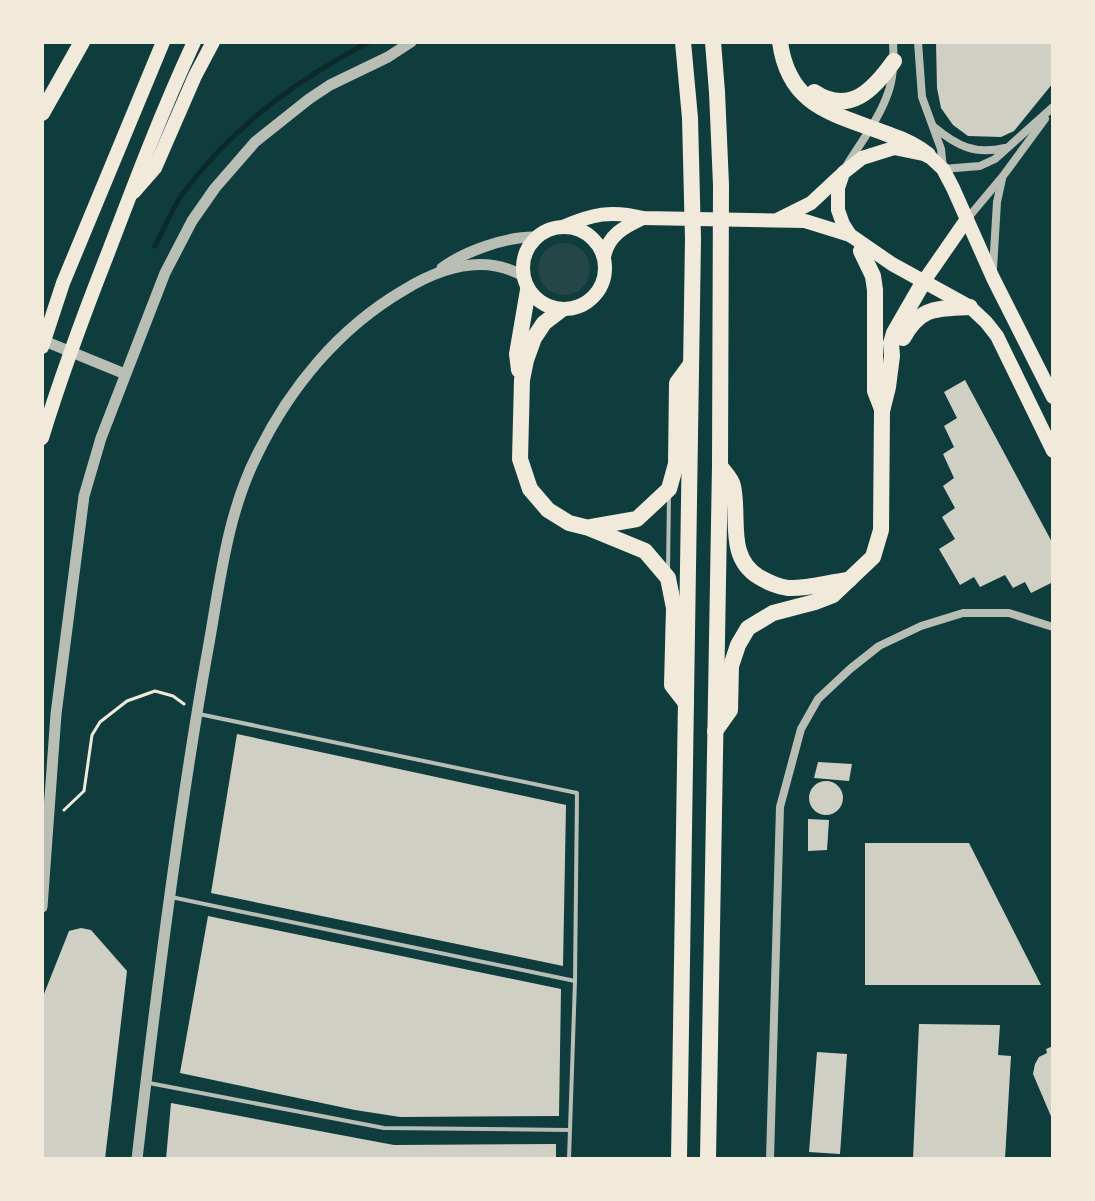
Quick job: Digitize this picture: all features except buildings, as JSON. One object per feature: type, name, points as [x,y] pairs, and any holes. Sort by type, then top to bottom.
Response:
[{"type":"highway","points":[[42,113],[82,42]]},
{"type":"highway","points":[[679,1159],[693,239],[691,133],[683,42]]},
{"type":"highway","points":[[708,1159],[720,466],[721,185],[713,42]]},
{"type":"highway","points":[[780,42],[791,78],[806,98],[828,111],[917,145],[928,155]]},
{"type":"highway","points":[[786,42],[805,84],[831,101],[850,100],[869,91],[894,61]]},
{"type":"highway","points":[[861,251],[873,276],[875,290],[875,391],[882,411]]},
{"type":"highway","points":[[714,733],[730,710],[731,666],[748,628],[773,613],[833,595],[873,557],[881,530],[882,411],[888,387],[891,343],[924,281]]},
{"type":"highway","points":[[522,380],[517,354],[525,283]]},
{"type":"highway","points":[[892,356],[912,322],[923,314],[937,309],[970,307]]},
{"type":"highway","points":[[561,310],[544,323],[534,338],[526,360],[522,380],[520,459],[530,489],[548,510],[569,523],[645,551],[668,578],[674,608],[672,685],[686,703]]},
{"type":"highway","points":[[589,528],[637,519],[669,489],[676,464],[677,383],[691,363]]},
{"type":"highway","points":[[720,466],[733,484],[735,534],[742,561],[754,574],[767,582],[791,588],[849,580]]},
{"type":"main road","points":[[42,347],[63,283],[163,42]]},
{"type":"main road","points":[[42,438],[90,299],[194,42]]},
{"type":"main road","points":[[129,198],[155,168],[213,42]]},
{"type":"main road","points":[[776,221],[811,203],[862,158],[894,148],[928,155],[943,169],[953,188],[993,278],[1053,397]]},
{"type":"main road","points":[[843,173],[838,188],[838,210],[850,235]]},
{"type":"main road","points":[[563,227],[577,228],[590,235],[599,245],[606,270],[603,283],[587,303],[575,309],[561,310],[537,300],[525,283],[523,262],[527,248],[536,237],[549,230],[588,216],[624,213],[643,218],[805,221],[850,235],[892,264],[970,307],[986,322],[997,336],[1053,451]]},
{"type":"main road","points":[[604,257],[606,245],[614,236],[643,218]]},
{"type":"main road","points":[[924,281],[967,219]]},
{"type":"main road","points":[[805,221],[877,260],[892,264]]},
{"type":"street","points":[[42,907],[56,714],[79,526],[92,468],[125,374],[177,248],[192,221],[233,166],[264,134],[330,85],[388,57],[411,42]]},
{"type":"street","points":[[843,173],[888,94],[894,61],[893,42]]},
{"type":"street","points":[[918,42],[922,97],[941,149],[943,169],[980,166],[995,159],[1053,108]]},
{"type":"street","points":[[967,219],[1053,108]]},
{"type":"street","points":[[933,125],[951,141],[964,147],[991,151],[1010,147]]},
{"type":"street","points":[[993,278],[993,240],[1003,176]]},
{"type":"street","points":[[137,1159],[197,713],[229,534],[239,498],[257,454],[317,362],[337,340],[388,299],[466,254],[522,236],[536,237]]},
{"type":"street","points":[[435,273],[467,264],[488,264],[509,268],[525,283]]},
{"type":"street","points":[[42,340],[125,374]]},
{"type":"street","points":[[770,1159],[780,807],[801,729],[818,699],[850,669],[879,646],[921,626],[963,613],[1009,613],[1053,627]]},
{"type":"lane","points":[[668,578],[669,489]]},
{"type":"lane","points":[[197,713],[577,793],[569,1159]]},
{"type":"lane","points":[[171,897],[575,981]]},
{"type":"lane","points":[[146,1082],[384,1128],[569,1130]]},
{"type":"path","points":[[47,822],[84,791],[92,735],[100,722],[127,701],[155,691],[173,696],[197,713]]},
{"type":"shaded area","points":[[564,243],[582,251],[590,269],[582,287],[564,295],[546,287],[538,269],[546,251]]},
{"type":"waterway","points":[[155,246],[180,198],[223,146],[268,106],[317,72],[369,42]]}]
